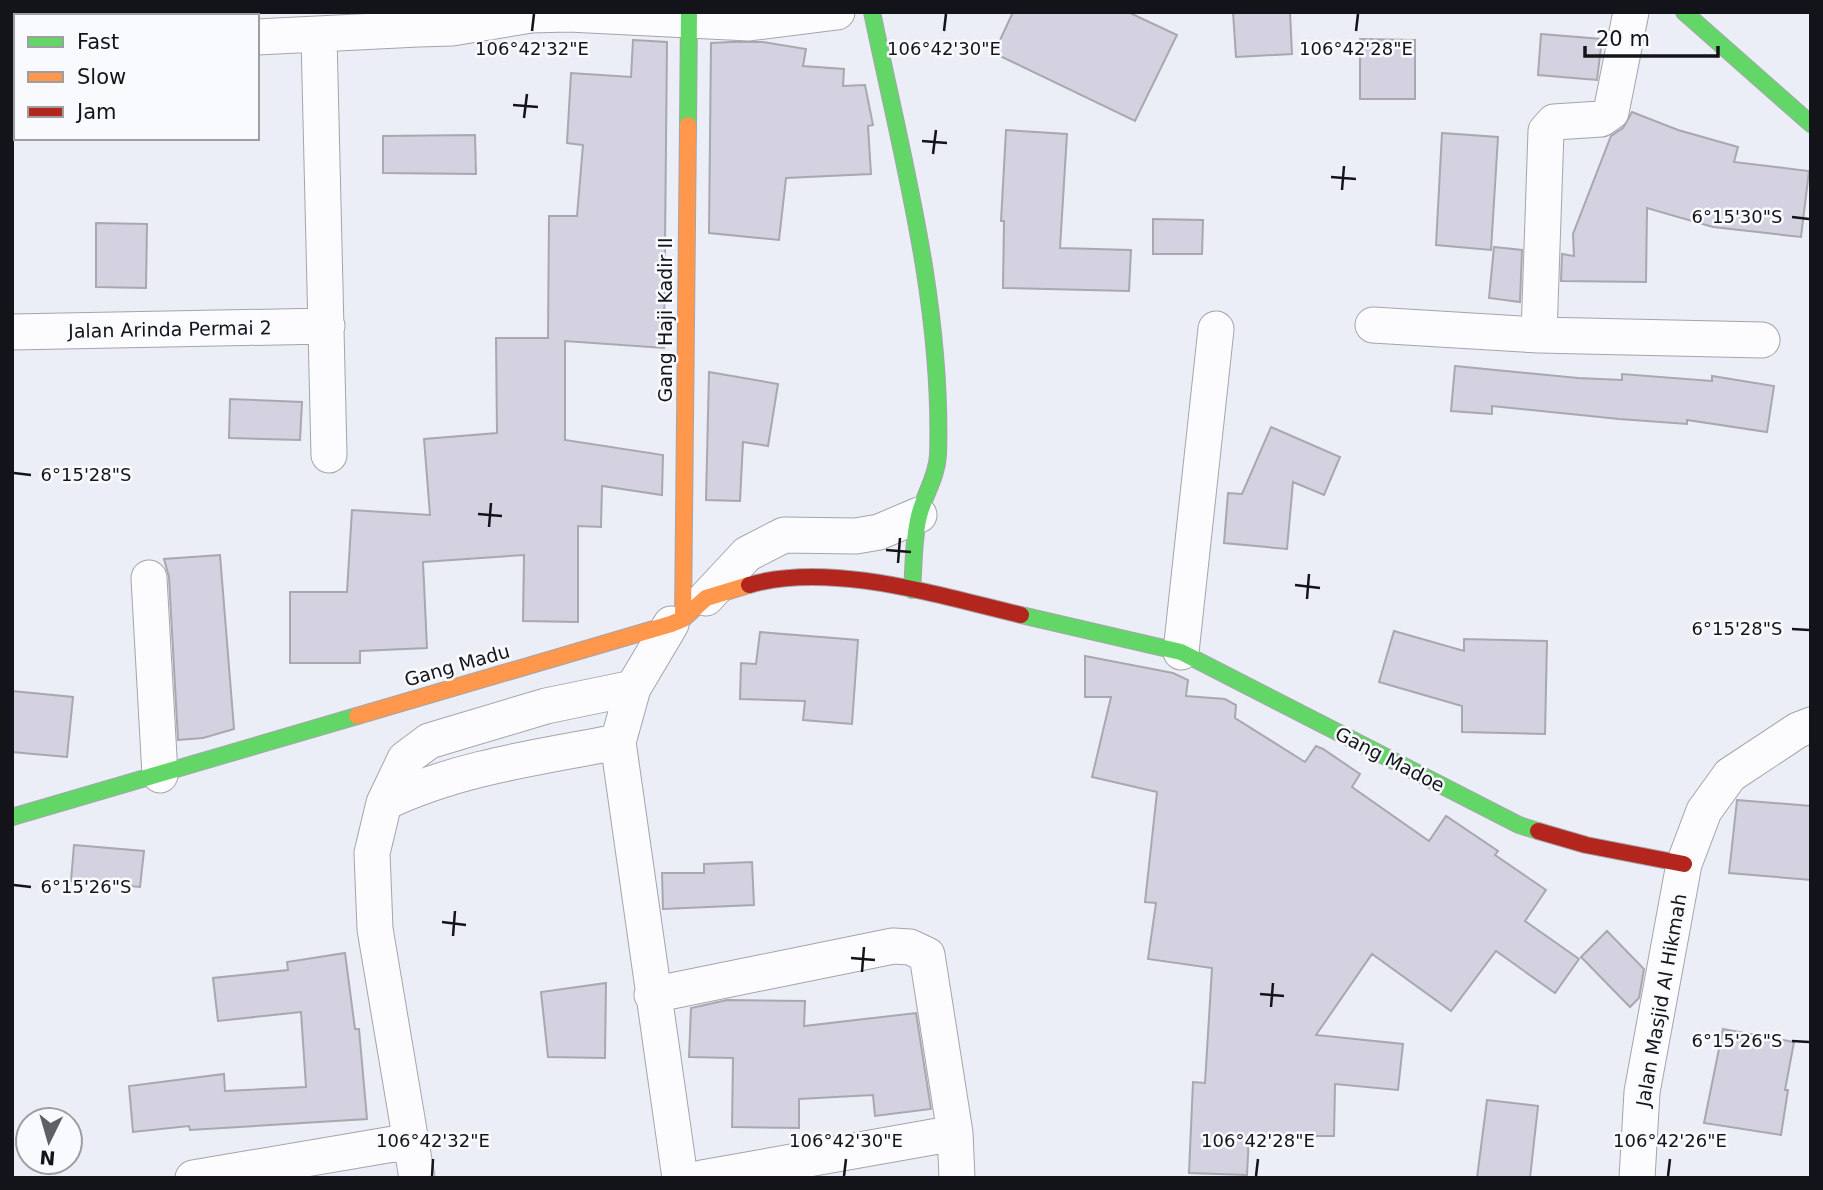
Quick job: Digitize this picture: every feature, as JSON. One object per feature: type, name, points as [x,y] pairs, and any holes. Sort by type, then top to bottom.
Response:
[{"type":"street","points":[[259,37],[319,36],[420,21],[452,28],[531,15],[689,17],[748,23],[837,12]]},
{"type":"street","points":[[872,12],[925,266],[937,400],[938,458],[930,491],[919,515],[912,590]]},
{"type":"street","points":[[1539,335],[1546,131],[1553,122],[1601,119],[1611,112],[1631,12]]},
{"type":"street","points":[[1684,12],[1811,124]]},
{"type":"street","name":"Gang Haji Kadir II","points":[[686,614],[689,17]]},
{"type":"street","points":[[319,36],[329,455]]},
{"type":"street","points":[[1373,325],[1539,335],[1762,340]]},
{"type":"street","name":"Jalan Arinda Permai 2","points":[[12,332],[327,326]]},
{"type":"street","points":[[1181,652],[1216,329]]},
{"type":"street","points":[[680,1178],[618,742],[633,688],[686,614],[747,554],[784,535],[856,536],[879,533],[919,515]]},
{"type":"street","points":[[149,578],[160,775]]},
{"type":"street","name":"Gang Madu","points":[[12,817],[160,775],[686,614],[770,579],[833,578],[912,590]]},
{"type":"street","name":"Gang Madoe","points":[[912,590],[1181,652],[1519,825],[1586,845],[1684,864]]},
{"type":"street","points":[[417,1178],[375,929],[372,853],[384,803],[404,759],[429,741],[546,706],[633,688]]},
{"type":"street","points":[[1684,864],[1704,811],[1730,775],[1798,730],[1811,725]]},
{"type":"street","points":[[384,803],[418,786],[463,774],[618,742]]},
{"type":"street","name":"Jalan Masjid Al Hikmah","points":[[1637,1178],[1642,1092],[1684,864]]},
{"type":"street","points":[[652,995],[893,946],[910,947],[927,955],[955,1133],[957,1178]]},
{"type":"street","points":[[702,1178],[955,1133]]},
{"type":"street","points":[[193,1178],[411,1141]]},
{"type":"building","points":[[1013,12],[1128,12],[1177,35],[1135,121],[994,53]]},
{"type":"building","points":[[1233,12],[1290,12],[1292,54],[1236,57]]},
{"type":"building","points":[[1541,34],[1602,39],[1597,80],[1538,75]]},
{"type":"building","points":[[1360,39],[1415,40],[1415,99],[1360,99]]},
{"type":"building","points":[[633,40],[667,42],[664,348],[565,341],[565,440],[663,455],[662,495],[602,486],[601,527],[578,526],[578,622],[523,621],[524,555],[423,562],[427,648],[360,651],[360,663],[290,663],[290,592],[347,592],[352,510],[430,515],[424,439],[497,433],[496,338],[548,338],[549,216],[577,216],[583,145],[567,143],[571,73],[631,77]]},
{"type":"building","points":[[763,42],[806,49],[803,66],[844,69],[843,86],[865,85],[873,125],[868,126],[871,174],[786,178],[779,240],[709,233],[711,43]]},
{"type":"building","points":[[1632,112],[1678,130],[1738,147],[1734,162],[1809,171],[1801,237],[1713,227],[1647,208],[1646,282],[1561,281],[1562,254],[1574,256],[1573,234],[1611,136],[1623,128]]},
{"type":"building","points":[[1006,130],[1067,134],[1060,248],[1131,250],[1129,291],[1003,288],[1004,221],[1001,221]]},
{"type":"building","points":[[1442,133],[1498,137],[1491,250],[1436,245]]},
{"type":"building","points":[[475,135],[476,174],[383,173],[383,136]]},
{"type":"building","points":[[1153,219],[1203,220],[1202,254],[1153,254]]},
{"type":"building","points":[[96,223],[147,224],[146,288],[96,287]]},
{"type":"building","points":[[1494,247],[1522,250],[1520,302],[1489,298]]},
{"type":"building","points":[[1455,366],[1622,380],[1622,374],[1712,381],[1712,376],[1774,386],[1767,432],[1687,420],[1687,424],[1492,406],[1492,414],[1451,411]]},
{"type":"building","points":[[709,372],[778,384],[768,446],[743,442],[740,501],[706,500]]},
{"type":"building","points":[[230,399],[302,402],[300,440],[229,438]]},
{"type":"building","points":[[1271,427],[1340,457],[1324,495],[1293,482],[1287,549],[1224,543],[1228,493],[1242,494]]},
{"type":"building","points":[[220,555],[234,729],[203,738],[178,740],[169,577],[164,559]]},
{"type":"building","points":[[1394,631],[1464,651],[1464,639],[1547,641],[1545,734],[1462,732],[1462,706],[1379,682]]},
{"type":"building","points":[[760,632],[858,640],[852,724],[803,720],[805,701],[740,699],[741,663],[756,664]]},
{"type":"building","points":[[1085,656],[1173,673],[1188,680],[1186,696],[1225,699],[1236,705],[1235,718],[1305,762],[1316,746],[1323,749],[1360,774],[1352,787],[1429,841],[1446,816],[1498,851],[1495,855],[1546,890],[1525,921],[1579,959],[1555,993],[1496,951],[1451,1011],[1372,954],[1316,1035],[1403,1044],[1398,1090],[1335,1084],[1334,1136],[1249,1136],[1247,1175],[1189,1173],[1193,1082],[1205,1083],[1212,968],[1148,959],[1156,903],[1145,902],[1157,792],[1092,777],[1111,697],[1085,697]]},
{"type":"building","points":[[12,691],[73,697],[67,757],[12,752]]},
{"type":"building","points":[[1737,800],[1811,806],[1811,880],[1729,873]]},
{"type":"building","points":[[74,845],[144,851],[140,887],[71,881]]},
{"type":"building","points":[[752,862],[754,905],[663,909],[662,873],[704,873],[704,864]]},
{"type":"building","points":[[1607,931],[1644,969],[1639,998],[1630,1007],[1581,957]]},
{"type":"building","points":[[345,953],[355,1029],[359,1029],[367,1119],[190,1130],[189,1126],[133,1132],[129,1086],[224,1074],[225,1091],[306,1087],[301,1012],[218,1021],[213,978],[288,970],[287,962]]},
{"type":"building","points":[[606,983],[605,1058],[548,1057],[541,992]]},
{"type":"building","points":[[727,1000],[805,1001],[804,1026],[916,1013],[931,1109],[875,1116],[873,1095],[799,1099],[799,1128],[732,1127],[733,1058],[689,1057],[691,1008]]},
{"type":"building","points":[[1723,1029],[1794,1042],[1785,1090],[1788,1090],[1781,1135],[1704,1123]]},
{"type":"building","points":[[1487,1100],[1538,1106],[1530,1178],[1477,1178]]},
{"type":"traffic: fast","points":[[688,125],[689,12]]},
{"type":"traffic: fast","points":[[872,12],[918,232],[934,343],[938,399],[938,455],[917,525],[912,590]]},
{"type":"traffic: fast","points":[[1684,12],[1811,124]]},
{"type":"traffic: fast","points":[[1021,615],[1181,652],[1519,825],[1538,831]]},
{"type":"traffic: fast","points":[[12,817],[357,716]]},
{"type":"traffic: slow","points":[[683,619],[688,125]]},
{"type":"traffic: slow","points":[[357,716],[671,624],[683,619],[706,598],[749,585]]},
{"type":"traffic: jam","points":[[749,585],[781,579],[850,579],[921,591],[1021,615]]},
{"type":"traffic: jam","points":[[1538,831],[1586,845],[1684,864]]}]
